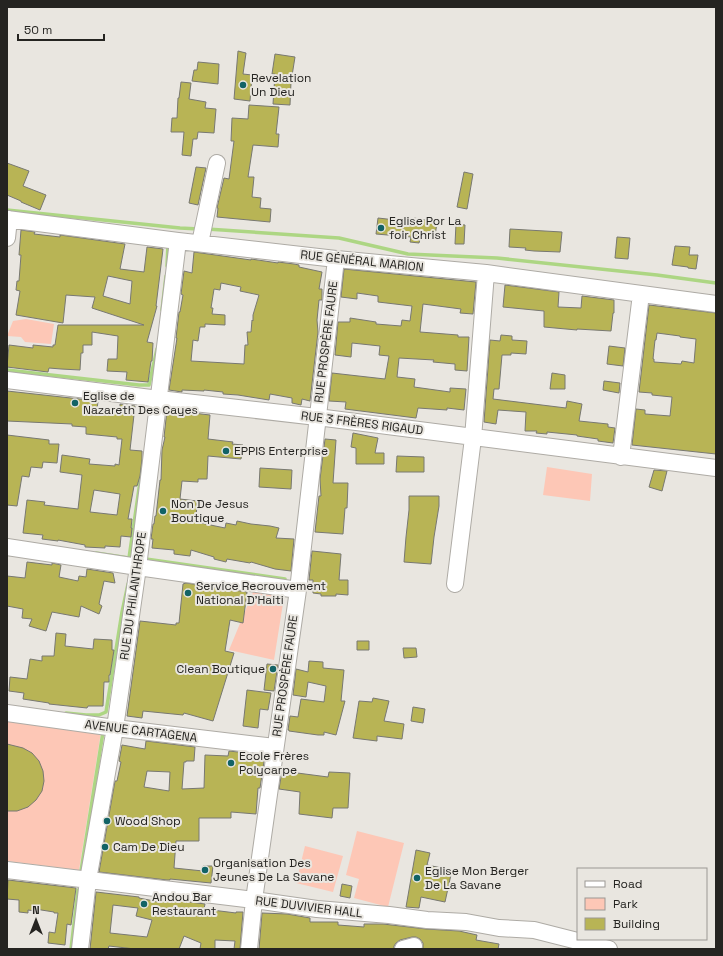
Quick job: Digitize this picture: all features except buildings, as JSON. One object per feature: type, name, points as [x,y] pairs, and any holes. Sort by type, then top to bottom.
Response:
[{"type":"street","points":[[200,243],[217,163]]},
{"type":"street","points":[[7,238],[8,219]]},
{"type":"street","name":"RUE GÉNÉRAL MARION","points":[[8,219],[178,241],[336,259],[486,273],[716,304]]},
{"type":"street","name":"RUE DU PHILANTHROPE","points":[[80,949],[88,880],[115,728],[138,567],[178,241]]},
{"type":"street","name":"RUE PROSPÈRE FAURE","points":[[250,949],[254,900],[298,590],[336,259]]},
{"type":"street","points":[[455,584],[473,438],[486,273]]},
{"type":"street","points":[[621,457],[641,294]]},
{"type":"street","name":"RUE 3 FRÈRES RIGAUD","points":[[7,380],[318,417],[716,468]]},
{"type":"street","points":[[7,547],[298,590]]},
{"type":"street","name":"AVENUE CARTAGENA","points":[[7,713],[115,728],[275,747]]},
{"type":"street","name":"RUE DUVIVIER HALL","points":[[7,870],[317,909],[427,920],[466,922],[499,928],[534,930],[609,949]]},
{"type":"green space","points":[[26,319],[54,324],[51,344],[25,342],[21,337],[7,336],[13,321]]},
{"type":"green space","points":[[547,467],[592,474],[590,501],[543,495]]},
{"type":"green space","points":[[253,592],[284,597],[274,660],[229,650]]},
{"type":"green space","points":[[7,721],[101,732],[79,870],[7,861]]},
{"type":"green space","points":[[357,831],[404,843],[388,907],[354,898],[359,879],[346,875]]},
{"type":"green space","points":[[305,846],[343,856],[333,892],[296,883]]},
{"type":"waterway","points":[[7,210],[199,229]]},
{"type":"waterway","points":[[207,229],[339,238],[408,254],[497,258],[657,275],[716,283]]},
{"type":"waterway","points":[[167,266],[168,244]]},
{"type":"waterway","points":[[162,310],[166,276]]},
{"type":"waterway","points":[[7,370],[149,385],[157,349]]},
{"type":"waterway","points":[[96,553],[129,558],[143,461]]},
{"type":"waterway","points":[[146,556],[146,559],[285,579]]},
{"type":"waterway","points":[[66,713],[99,715],[106,712],[128,584]]},
{"type":"waterway","points":[[81,871],[103,732]]},
{"type":"waterway","points":[[71,949],[78,890]]},
{"type":"place","name":"Revelation Un Dieu","points":[[243,85]]},
{"type":"place","name":"Eglise Por La foir Christ","points":[[381,228]]},
{"type":"place","name":"Eglise de Nazareth Des Cayes","points":[[75,403]]},
{"type":"place","name":"EPPIS Enterprise","points":[[226,451]]},
{"type":"place","name":"Non De Jesus Boutique","points":[[163,511]]},
{"type":"place","name":"Service Recrouvement National D'Haiti","points":[[188,593]]},
{"type":"place","name":"Clean Boutique","points":[[273,669]]},
{"type":"place","name":"Ecole Frères Polycarpe","points":[[231,763]]},
{"type":"place","name":"Wood Shop","points":[[107,821]]},
{"type":"place","name":"Cam De Dieu","points":[[105,847]]},
{"type":"place","name":"Organisation Des Jeunes De La Savane","points":[[205,870]]},
{"type":"place","name":"Eglise Mon Berger De La Savane","points":[[417,878]]},
{"type":"place","name":"Andou Bar Restaurant","points":[[144,904]]}]
